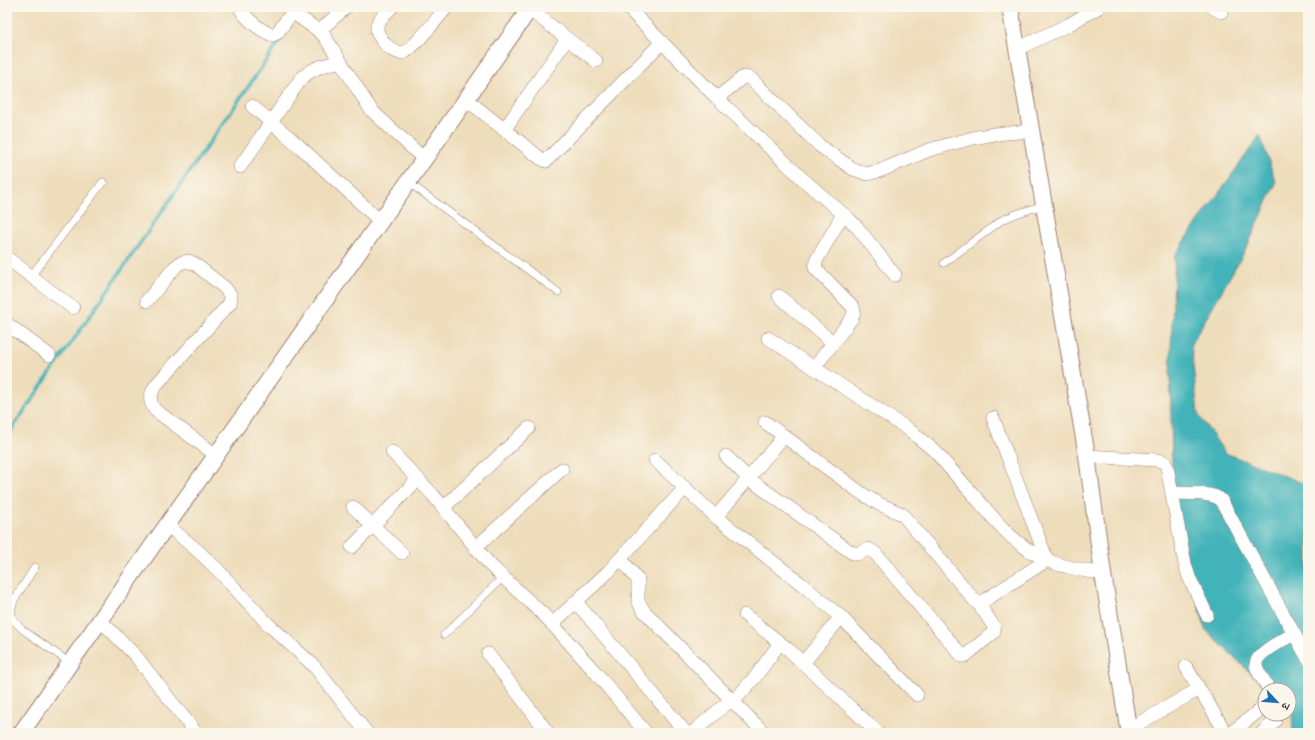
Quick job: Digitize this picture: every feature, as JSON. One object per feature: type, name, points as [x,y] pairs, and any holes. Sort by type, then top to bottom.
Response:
[{"type":"street","points":[[240,7],[246,18],[269,34],[273,35],[277,33],[297,12],[325,37],[371,110],[424,159]]},
{"type":"street","points":[[319,31],[346,7]]},
{"type":"street","points":[[392,7],[378,21],[376,29],[382,40],[394,51],[399,53],[412,47],[447,7]]},
{"type":"street","points":[[627,7],[717,98],[807,183],[858,228],[895,276]]},
{"type":"street","points":[[1010,7],[1087,456],[1103,574],[1129,731],[1199,689]]},
{"type":"street","points":[[1017,49],[1068,25],[1099,7]]},
{"type":"street","points":[[20,733],[530,8],[596,61]]},
{"type":"street","points":[[504,130],[567,39]]},
{"type":"street","points":[[466,100],[545,161],[548,160],[662,42]]},
{"type":"street","points":[[240,167],[300,80],[308,72],[315,68],[340,61]]},
{"type":"street","points":[[717,98],[742,78],[750,78],[820,146],[853,169],[867,174],[877,172],[929,150],[973,138],[994,134],[1031,131]]},
{"type":"street","points":[[252,106],[302,149],[380,221]]},
{"type":"street","points":[[814,368],[852,318],[854,310],[817,272],[814,266],[843,214]]},
{"type":"street","points":[[7,258],[72,308]]},
{"type":"street","points":[[147,301],[180,262],[188,261],[195,264],[225,288],[230,296],[230,303],[156,386],[150,395],[150,403],[155,410],[216,455]]},
{"type":"street","points":[[779,296],[833,343]]},
{"type":"street","points":[[7,324],[48,355]]},
{"type":"street","points":[[768,338],[924,441],[936,452],[1009,536],[1035,554],[1047,560],[1062,565],[1103,574]]},
{"type":"street","points":[[993,418],[1047,560]]},
{"type":"street","points":[[726,456],[749,479],[850,552],[857,554],[868,550],[875,553],[962,656],[965,656],[994,632],[994,627],[980,604],[974,601],[902,514],[878,504],[861,493],[765,422]]},
{"type":"street","points":[[443,508],[529,428]]},
{"type":"street","points":[[716,517],[784,436]]},
{"type":"street","points":[[392,452],[418,479],[490,565],[552,624],[597,674],[646,733]]},
{"type":"street","points":[[1087,456],[1162,460],[1164,462],[1167,467],[1185,564],[1189,577],[1207,615]]},
{"type":"street","points":[[656,460],[716,517],[840,617],[917,695]]},
{"type":"street","points":[[475,548],[562,468]]},
{"type":"street","points":[[352,548],[418,479]]},
{"type":"street","points":[[552,624],[620,559],[685,488]]},
{"type":"street","points":[[1172,493],[1210,494],[1221,500],[1308,659]]},
{"type":"street","points":[[353,507],[402,553]]},
{"type":"street","points":[[167,525],[217,568],[267,623],[314,666],[367,733]]},
{"type":"street","points":[[620,559],[638,580],[638,601],[643,610],[764,733]]},
{"type":"street","points":[[980,604],[1047,560]]},
{"type":"street","points":[[576,602],[686,733]]},
{"type":"street","points":[[745,615],[803,663],[878,733]]},
{"type":"street","points":[[803,663],[840,617]]},
{"type":"street","points":[[100,620],[135,655],[196,733]]},
{"type":"street","points":[[1265,682],[1257,668],[1256,660],[1262,653],[1294,634]]},
{"type":"street","points":[[692,733],[733,700],[756,676],[780,643]]},
{"type":"street","points":[[488,654],[548,733]]},
{"type":"street","points":[[1186,667],[1226,733]]},
{"type":"street","points":[[1231,733],[1257,712]]},
{"type":"street","points":[[1262,733],[1274,722]]},
{"type":"lane","points":[[31,276],[103,182]]},
{"type":"lane","points":[[408,182],[558,292]]},
{"type":"lane","points":[[944,263],[1002,220],[1044,205]]},
{"type":"lane","points":[[35,567],[14,600],[11,611],[13,620],[23,630],[70,663]]},
{"type":"lane","points":[[444,635],[503,577]]},
{"type":"water","points":[[1260,135],[1276,183],[1246,249],[1191,344],[1198,414],[1225,453],[1308,485],[1308,733],[1293,733],[1292,722],[1297,722],[1297,682],[1260,682],[1205,629],[1173,507],[1170,373],[1175,255]]},
{"type":"waterway","points":[[7,436],[290,26]]}]
